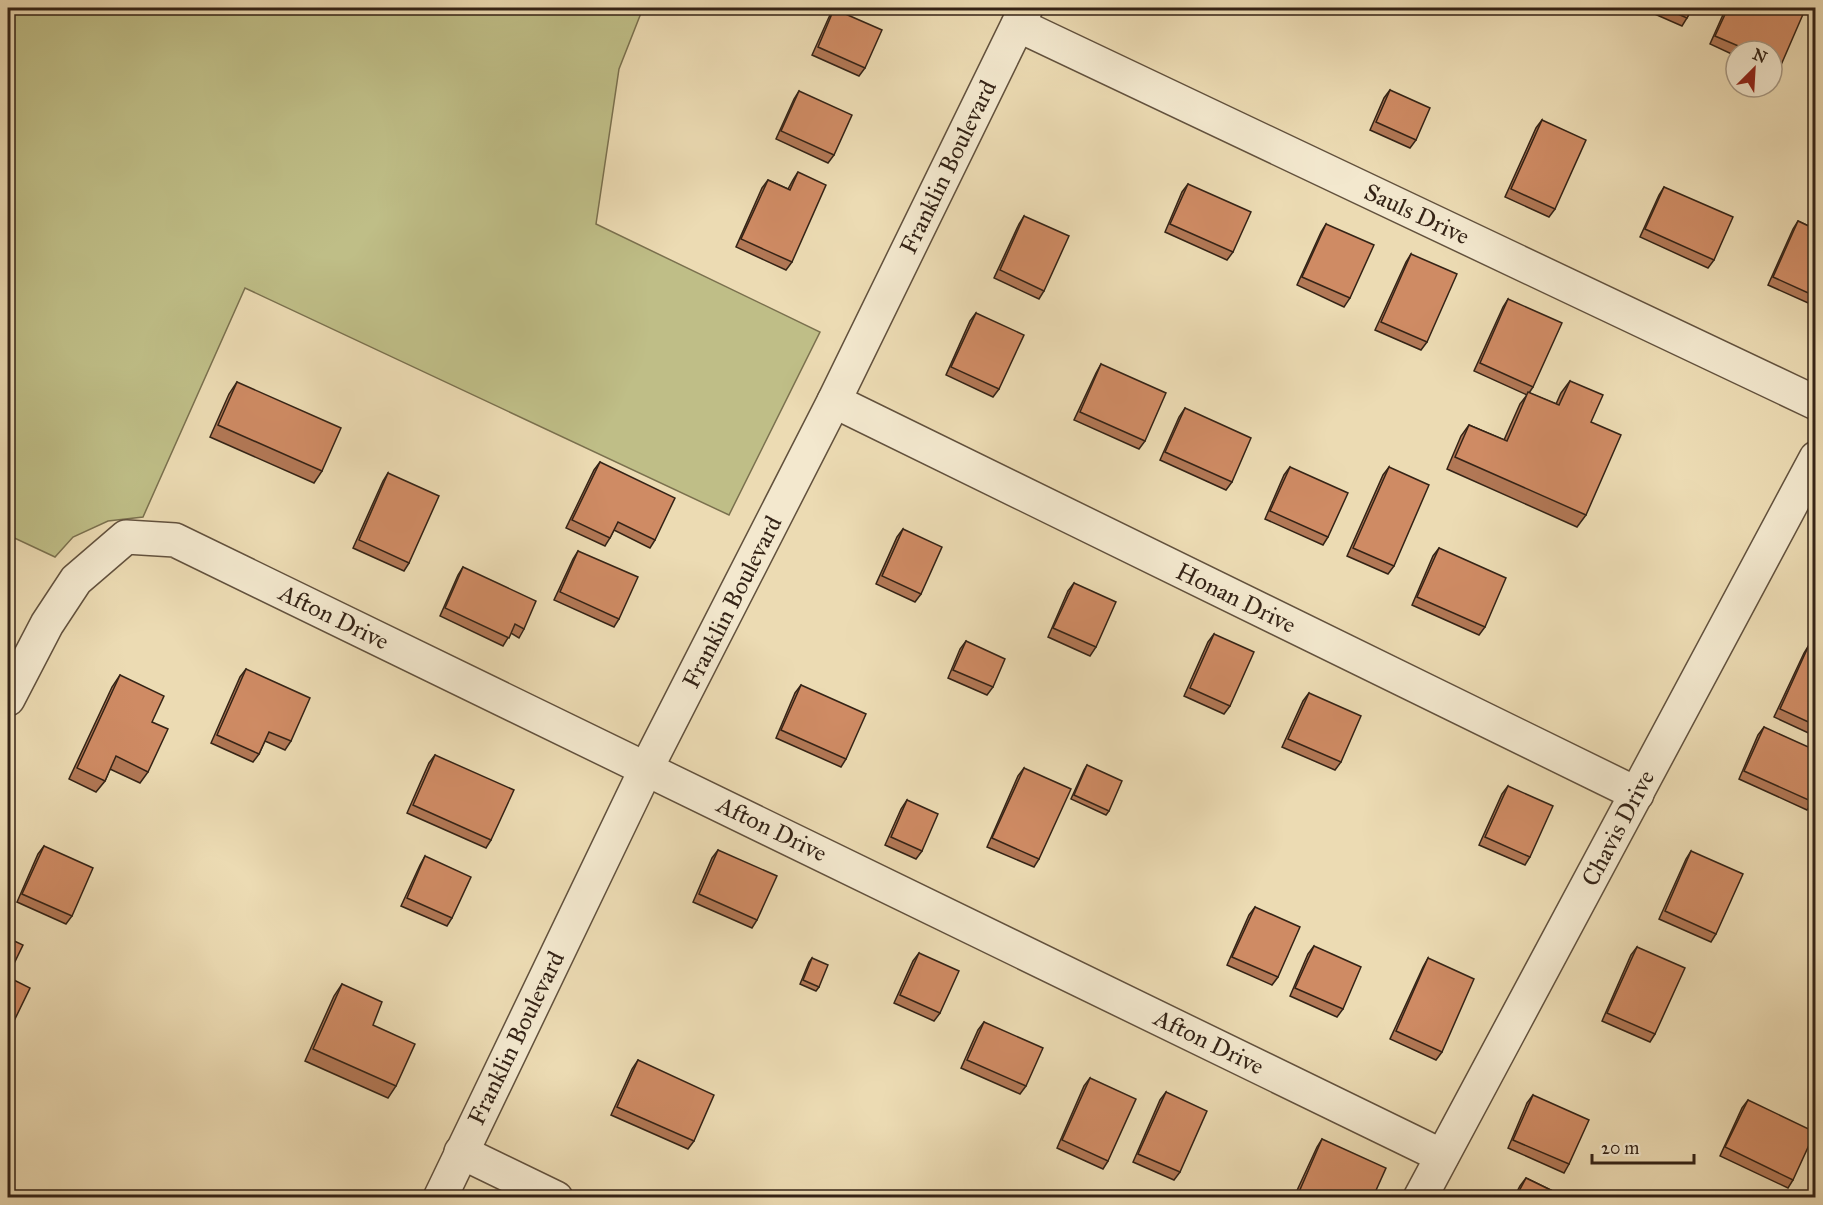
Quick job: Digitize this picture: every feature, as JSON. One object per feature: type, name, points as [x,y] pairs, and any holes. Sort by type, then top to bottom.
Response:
[{"type":"street","name":"Franklin Boulevard","points":[[440,1197],[646,768],[834,401],[1022,16]]},
{"type":"street","name":"Sauls Drive","points":[[1022,16],[1815,403]]},
{"type":"street","name":"Honan Drive","points":[[834,401],[1637,794]]},
{"type":"street","name":"Chavis Drive","points":[[1420,1197],[1815,459]]},
{"type":"street","name":"Afton Drive","points":[[8,699],[47,624],[76,580],[126,537],[176,540],[1442,1156]]},
{"type":"street","points":[[461,1152],[556,1197]]},
{"type":"shaded area","points":[[8,8],[643,8],[619,69],[596,224],[820,332],[729,515],[245,288],[143,517],[108,521],[73,537],[55,557],[8,535]]},
{"type":"building","points":[[1664,8],[1692,8],[1687,18]]},
{"type":"building","points":[[1728,8],[1793,8],[1804,12],[1784,58],[1784,39],[1724,40],[1715,36]]},
{"type":"building","points":[[834,9],[882,30],[865,68],[818,47]]},
{"type":"building","points":[[1390,90],[1430,108],[1416,140],[1376,122]]},
{"type":"building","points":[[799,91],[852,115],[834,155],[781,131]]},
{"type":"building","points":[[1542,120],[1586,140],[1555,209],[1511,189]]},
{"type":"building","points":[[798,172],[826,185],[792,262],[741,239],[768,180],[790,190]]},
{"type":"building","points":[[1188,184],[1251,212],[1233,252],[1170,224]]},
{"type":"building","points":[[1664,187],[1733,217],[1714,260],[1645,229]]},
{"type":"building","points":[[1024,216],[1069,236],[1044,291],[1000,270]]},
{"type":"building","points":[[1798,221],[1815,229],[1815,296],[1773,277]]},
{"type":"building","points":[[1326,224],[1374,245],[1350,298],[1302,277]]},
{"type":"building","points":[[1411,254],[1457,274],[1427,342],[1381,322]]},
{"type":"building","points":[[1508,299],[1562,323],[1533,387],[1480,363]]},
{"type":"building","points":[[976,313],[1024,335],[999,389],[951,367]]},
{"type":"building","points":[[1101,364],[1166,393],[1145,441],[1080,412]]},
{"type":"building","points":[[1570,381],[1603,395],[1591,422],[1621,435],[1586,515],[1455,457],[1469,425],[1507,441],[1528,392],[1559,405]]},
{"type":"building","points":[[237,382],[341,428],[322,471],[218,425]]},
{"type":"building","points":[[1185,408],[1251,438],[1232,482],[1165,452]]},
{"type":"building","points":[[600,462],[675,498],[655,540],[618,522],[610,538],[572,520]]},
{"type":"building","points":[[1290,467],[1348,493],[1328,537],[1270,511]]},
{"type":"building","points":[[1389,467],[1429,485],[1394,566],[1353,548]]},
{"type":"building","points":[[388,473],[439,496],[409,563],[359,540]]},
{"type":"building","points":[[903,529],[942,547],[921,594],[882,576]]},
{"type":"building","points":[[1439,548],[1506,578],[1485,627],[1417,597]]},
{"type":"building","points":[[578,551],[638,577],[619,619],[560,592]]},
{"type":"building","points":[[463,567],[536,601],[524,629],[515,624],[509,638],[445,608]]},
{"type":"building","points":[[1074,583],[1116,602],[1096,647],[1053,628]]},
{"type":"building","points":[[1214,634],[1254,652],[1230,706],[1190,688]]},
{"type":"building","points":[[966,641],[1005,659],[993,687],[953,670]]},
{"type":"building","points":[[1809,645],[1815,647],[1815,725],[1780,709]]},
{"type":"building","points":[[246,669],[310,698],[291,741],[269,732],[259,754],[217,735]]},
{"type":"building","points":[[120,675],[164,696],[152,722],[168,729],[148,772],[116,756],[105,781],[77,768]]},
{"type":"building","points":[[801,685],[866,714],[846,759],[781,730]]},
{"type":"building","points":[[1309,693],[1361,716],[1341,762],[1288,739]]},
{"type":"building","points":[[1764,727],[1815,750],[1813,802],[1744,771]]},
{"type":"building","points":[[435,755],[514,790],[491,840],[413,805]]},
{"type":"building","points":[[1087,765],[1122,781],[1109,811],[1074,795]]},
{"type":"building","points":[[1024,768],[1071,789],[1039,859],[992,838]]},
{"type":"building","points":[[1508,786],[1553,806],[1530,857],[1485,837]]},
{"type":"building","points":[[907,800],[938,814],[922,851],[891,837]]},
{"type":"building","points":[[44,846],[93,868],[72,916],[22,894]]},
{"type":"building","points":[[718,850],[777,876],[757,920],[699,894]]},
{"type":"building","points":[[1691,851],[1743,874],[1716,934],[1665,911]]},
{"type":"building","points":[[425,856],[471,877],[452,918],[407,898]]},
{"type":"building","points":[[1255,907],[1300,927],[1278,977],[1232,957]]},
{"type":"building","points":[[8,938],[23,945],[8,976]]},
{"type":"building","points":[[1314,946],[1361,967],[1343,1009],[1295,988]]},
{"type":"building","points":[[1637,947],[1685,968],[1655,1034],[1607,1013]]},
{"type":"building","points":[[919,953],[959,971],[940,1013],[900,995]]},
{"type":"building","points":[[812,958],[828,965],[819,987],[803,980]]},
{"type":"building","points":[[1428,958],[1474,979],[1442,1052],[1396,1031]]},
{"type":"building","points":[[8,977],[30,988],[14,1021],[8,1018]]},
{"type":"building","points":[[342,984],[382,1002],[373,1025],[415,1044],[396,1086],[313,1049]]},
{"type":"building","points":[[984,1022],[1043,1048],[1026,1086],[967,1060]]},
{"type":"building","points":[[638,1060],[714,1095],[694,1141],[617,1107]]},
{"type":"building","points":[[1090,1078],[1136,1099],[1108,1161],[1062,1140]]},
{"type":"building","points":[[1166,1092],[1207,1111],[1180,1172],[1138,1154]]},
{"type":"building","points":[[1533,1095],[1589,1120],[1569,1164],[1513,1140]]},
{"type":"building","points":[[1748,1100],[1815,1132],[1793,1180],[1725,1147]]},
{"type":"building","points":[[1322,1139],[1386,1168],[1373,1197],[1312,1197],[1299,1192]]},
{"type":"building","points":[[1526,1178],[1565,1197],[1516,1197]]}]
